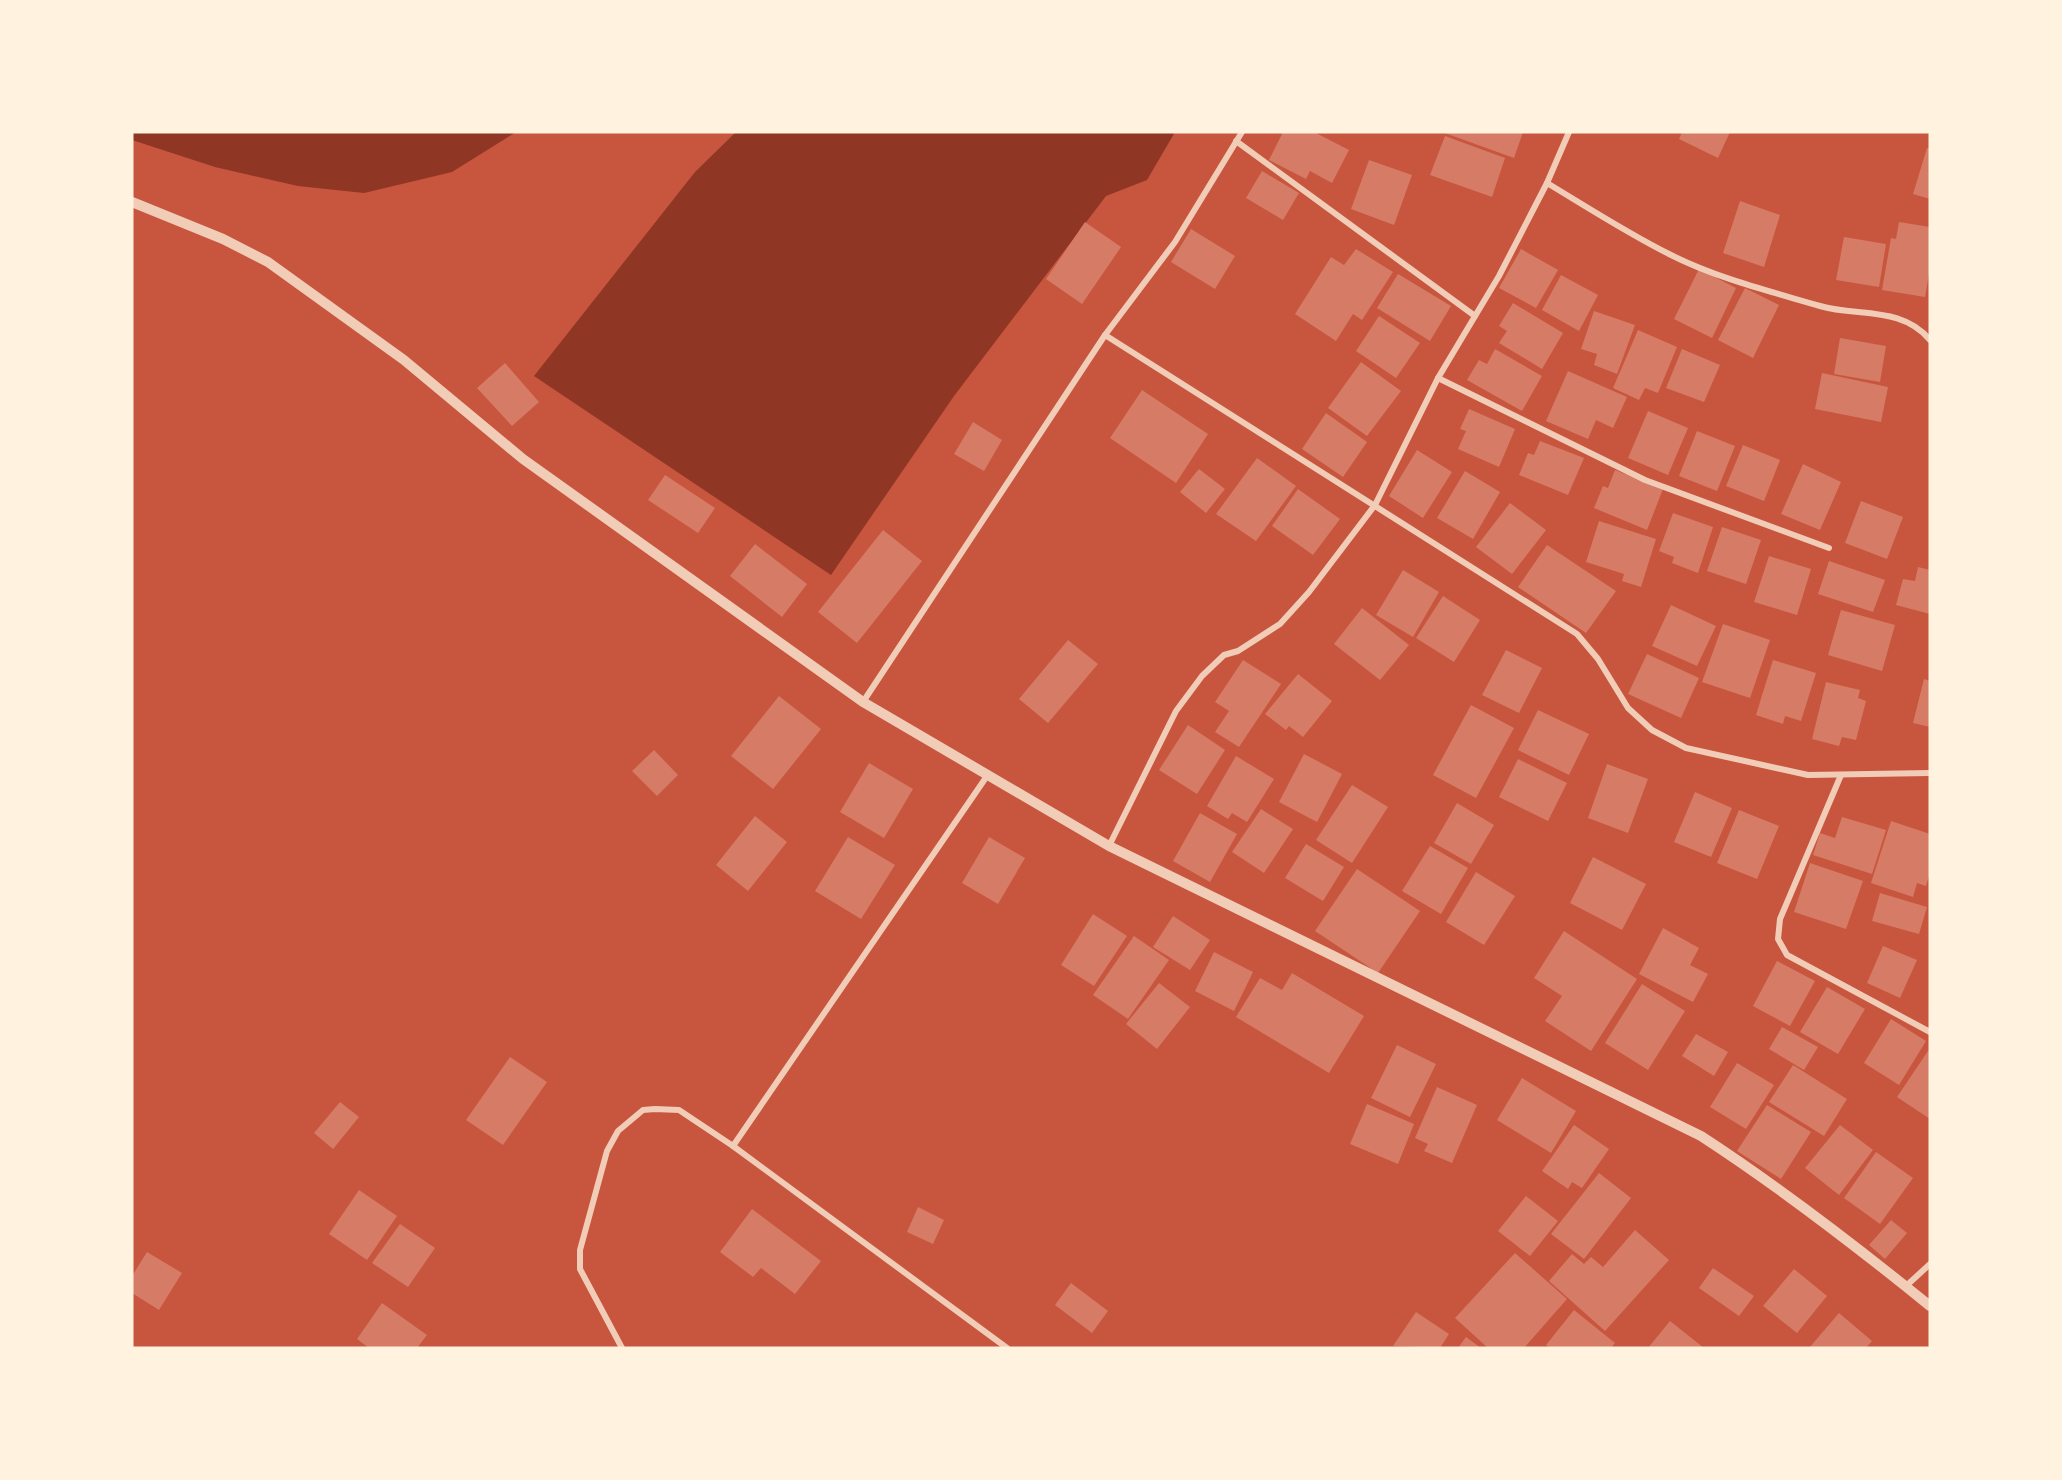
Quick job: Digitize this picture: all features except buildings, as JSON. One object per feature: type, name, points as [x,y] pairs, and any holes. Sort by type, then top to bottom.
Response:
[{"type":"street","points":[[863,702],[1106,334],[1175,242],[1242,132]]},
{"type":"street","points":[[1109,846],[1176,711],[1202,676],[1224,655],[1238,651],[1280,624],[1309,592],[1375,505],[1438,378],[1499,276],[1547,183],[1569,132]]},
{"type":"street","points":[[1236,141],[1475,316]]},
{"type":"street","points":[[1547,183],[1670,255],[1691,264],[1734,281],[1825,308],[1899,317],[1919,327],[1930,340]]},
{"type":"street","points":[[132,202],[222,239],[268,262],[404,360],[523,459],[863,702],[1109,846],[1701,1136],[1757,1173],[1930,1305]]},
{"type":"street","points":[[1106,334],[1577,633],[1598,659],[1628,708],[1652,730],[1686,748],[1808,775],[1930,773]]},
{"type":"street","points":[[1438,378],[1645,480],[1828,548]]},
{"type":"street","points":[[1841,775],[1780,920],[1778,939],[1787,955],[1930,1032]]},
{"type":"street","points":[[733,1146],[987,776]]},
{"type":"street","points":[[622,1348],[579,1269],[583,1239],[608,1151],[618,1131],[644,1110],[679,1110],[733,1146],[1007,1348]]},
{"type":"street","points":[[1906,1286],[1930,1264]]},
{"type":"shaded area","points":[[132,132],[516,132],[452,172],[364,193],[298,186],[215,167],[132,140]]},
{"type":"shaded area","points":[[736,132],[1175,132],[1147,180],[1106,196],[954,396],[831,575],[534,376],[695,172]]}]
